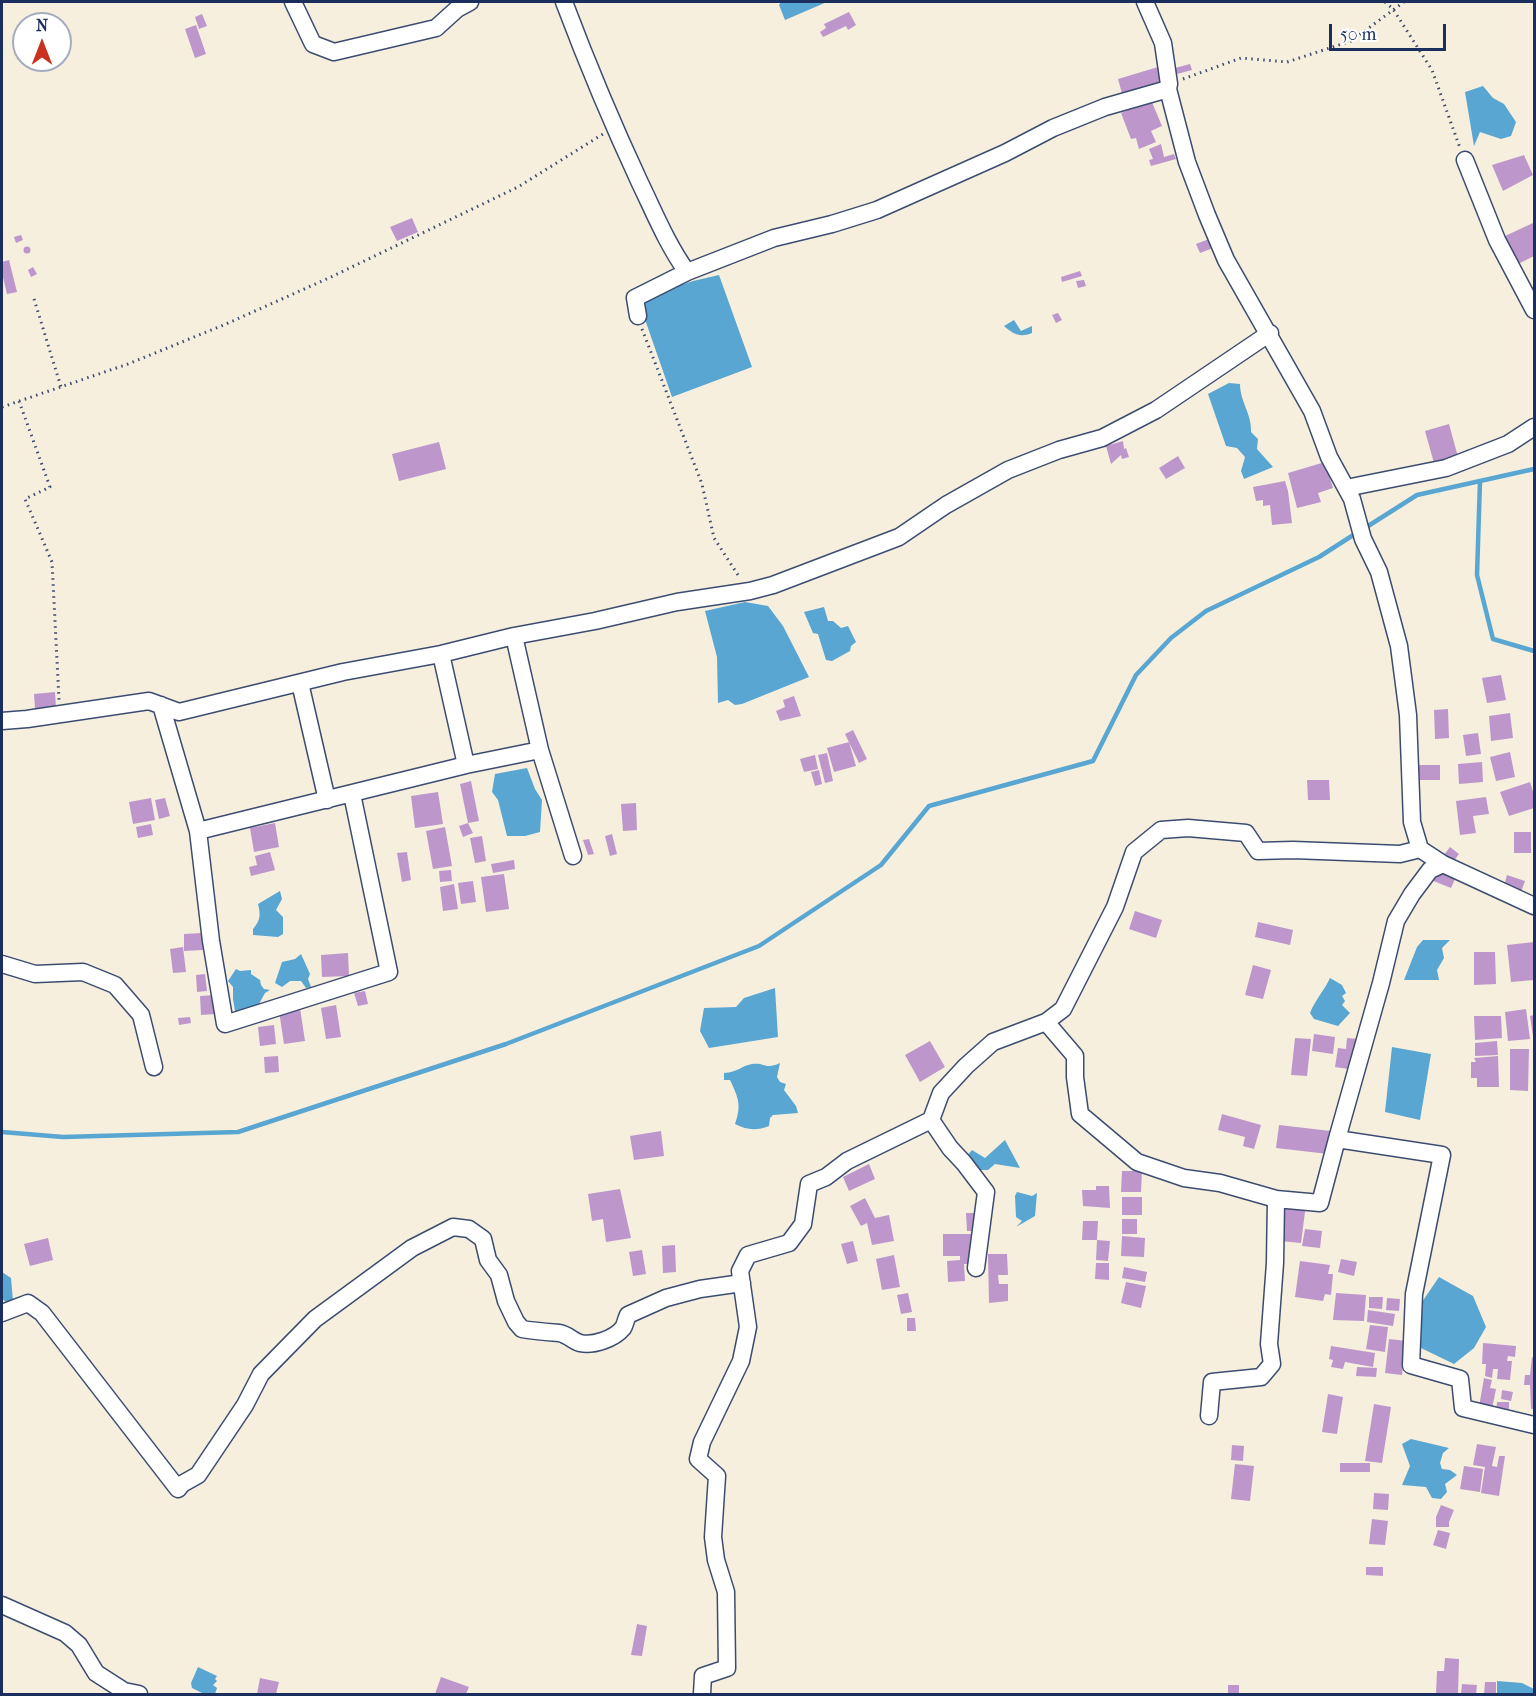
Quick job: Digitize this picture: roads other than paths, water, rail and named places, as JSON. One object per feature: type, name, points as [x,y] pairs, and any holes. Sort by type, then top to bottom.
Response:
[{"type":"street","points":[[293,2],[313,44],[334,52],[436,28],[457,9],[470,2]]},
{"type":"street","points":[[564,2],[595,83],[615,127],[673,252],[687,272]]},
{"type":"street","points":[[1145,2],[1163,43],[1169,87],[1188,162],[1207,215],[1226,260],[1270,333],[1312,411],[1329,457],[1352,500],[1363,540],[1379,572],[1399,646],[1408,715],[1412,822],[1420,849],[1443,864],[1534,906]]},
{"type":"street","points":[[638,316],[635,298],[687,272],[774,238],[877,210],[1074,120],[1105,107],[1169,87]]},
{"type":"street","points":[[1465,160],[1497,240],[1534,310]]},
{"type":"street","points":[[2,721],[149,701],[179,712],[343,672],[441,654],[514,636],[595,621],[677,602],[750,591],[783,582],[899,537],[946,505],[1008,470],[1059,450],[1102,438],[1156,410],[1270,333]]},
{"type":"street","points":[[1346,488],[1446,468],[1508,444],[1534,427]]},
{"type":"street","points":[[514,636],[540,750],[573,856]]},
{"type":"street","points":[[441,654],[466,765]]},
{"type":"street","points":[[300,682],[327,800]]},
{"type":"street","points":[[161,705],[198,831],[225,1024],[389,972],[352,794]]},
{"type":"street","points":[[198,831],[466,765],[540,750]]},
{"type":"street","points":[[702,1695],[703,1676],[727,1668],[726,1592],[712,1537],[717,1476],[698,1459],[702,1442],[741,1361],[748,1327],[740,1271],[748,1255],[789,1243],[803,1224],[809,1184],[826,1177],[847,1161],[931,1120],[941,1093],[993,1042],[1046,1022],[1063,1009],[1115,907],[1134,852],[1161,831],[1188,828],[1246,833],[1258,851],[1400,854],[1420,849]]},
{"type":"street","points":[[1046,1022],[1075,1056],[1075,1077],[1080,1114],[1137,1162],[1184,1178],[1220,1183],[1276,1199],[1320,1203],[1336,1139],[1382,983],[1396,921],[1430,870],[1443,864]]},
{"type":"street","points":[[2,964],[35,974],[83,972],[115,986],[141,1015],[154,1068]]},
{"type":"street","points":[[931,1120],[950,1149],[986,1192],[976,1268]]},
{"type":"street","points":[[1336,1139],[1442,1155],[1414,1294],[1411,1365],[1460,1379],[1463,1408],[1534,1425]]},
{"type":"street","points":[[1209,1416],[1212,1382],[1261,1377],[1272,1364],[1269,1344],[1275,1263],[1276,1199]]},
{"type":"street","points":[[2,1313],[28,1304],[42,1312],[178,1489],[182,1484],[198,1475],[245,1405],[261,1374],[315,1319],[412,1248],[453,1227],[470,1229],[483,1239],[488,1260],[500,1275],[506,1301],[522,1329],[561,1333],[586,1344],[597,1343],[612,1337],[623,1328],[628,1315],[666,1298],[700,1289],[742,1283]]},
{"type":"street","points":[[2,1605],[65,1633],[79,1645],[96,1673],[124,1691],[139,1695]]},
{"type":"water","points":[[781,2],[827,2],[785,20],[779,5]]},
{"type":"water","points":[[1483,86],[1493,98],[1504,104],[1516,122],[1511,136],[1501,139],[1480,132],[1474,146],[1465,92]]},
{"type":"water","points":[[719,275],[752,367],[672,397],[641,308],[648,296]]},
{"type":"water","points":[[1014,320],[1021,331],[1032,326],[1032,333],[1017,334],[1004,326]]},
{"type":"water","points":[[1229,383],[1240,384],[1250,419],[1251,432],[1258,439],[1257,449],[1273,467],[1244,479],[1241,471],[1245,457],[1237,448],[1226,446],[1208,394]]},
{"type":"water","points":[[745,602],[768,606],[783,626],[809,677],[742,704],[735,705],[728,700],[718,703],[717,657],[705,611]]},
{"type":"water","points":[[824,607],[828,621],[833,621],[841,628],[848,626],[856,642],[851,646],[850,651],[832,661],[826,660],[818,634],[813,633],[804,612]]},
{"type":"water","points":[[527,768],[542,800],[540,832],[525,836],[507,836],[498,800],[492,792],[495,774]]},
{"type":"water","points":[[280,891],[282,899],[276,910],[283,917],[283,934],[278,937],[253,935],[253,929],[259,918],[258,904]]},
{"type":"water","points":[[1423,940],[1450,940],[1442,948],[1444,958],[1437,970],[1439,980],[1404,980],[1417,947]]},
{"type":"water","points":[[301,954],[310,974],[308,979],[311,987],[306,988],[301,981],[290,981],[282,987],[275,983],[282,962],[295,959]]},
{"type":"water","points":[[236,969],[251,970],[251,974],[260,980],[264,989],[270,990],[265,993],[258,1006],[240,1013],[235,1011],[233,987],[228,981]]},
{"type":"water","points":[[1330,978],[1342,985],[1346,993],[1342,996],[1345,1001],[1342,1005],[1350,1013],[1338,1026],[1314,1019],[1310,1013]]},
{"type":"water","points":[[775,988],[778,1037],[709,1048],[700,1031],[704,1008],[736,1007],[744,998]]},
{"type":"water","points":[[1392,1047],[1431,1054],[1420,1120],[1385,1112]]},
{"type":"water","points":[[780,1063],[777,1077],[780,1082],[786,1084],[784,1090],[796,1106],[798,1113],[773,1115],[769,1126],[760,1129],[748,1129],[735,1124],[738,1101],[730,1080],[724,1080],[724,1073],[752,1064],[771,1066]]},
{"type":"water","points":[[1005,1140],[1020,1168],[995,1164],[988,1170],[977,1170],[966,1157],[972,1150],[985,1158]]},
{"type":"water","points":[[1017,1192],[1032,1196],[1037,1193],[1035,1216],[1016,1227],[1022,1221],[1016,1217],[1015,1196]]},
{"type":"water","points":[[2,1272],[11,1278],[13,1301],[9,1304],[2,1299]]},
{"type":"water","points":[[1439,1277],[1473,1296],[1486,1327],[1474,1348],[1454,1364],[1421,1348],[1422,1302]]},
{"type":"water","points":[[1411,1439],[1449,1448],[1443,1453],[1440,1463],[1442,1469],[1450,1470],[1457,1475],[1445,1484],[1447,1492],[1441,1499],[1432,1498],[1426,1487],[1402,1485],[1410,1466],[1402,1444]]},
{"type":"water","points":[[198,1667],[217,1676],[215,1679],[217,1681],[213,1685],[217,1688],[215,1694],[204,1694],[192,1688],[191,1683]]},
{"type":"water","points":[[1497,1681],[1522,1683],[1534,1689],[1534,1694],[1497,1694]]},
{"type":"waterway","points":[[1365,528],[1417,495],[1534,469]]},
{"type":"waterway","points":[[1480,481],[1477,575],[1493,639],[1534,651]]},
{"type":"waterway","points":[[2,1132],[63,1137],[238,1132],[506,1044],[759,946],[881,865],[929,806],[1093,761],[1136,675],[1171,638],[1206,611],[1319,557],[1358,532]]}]
